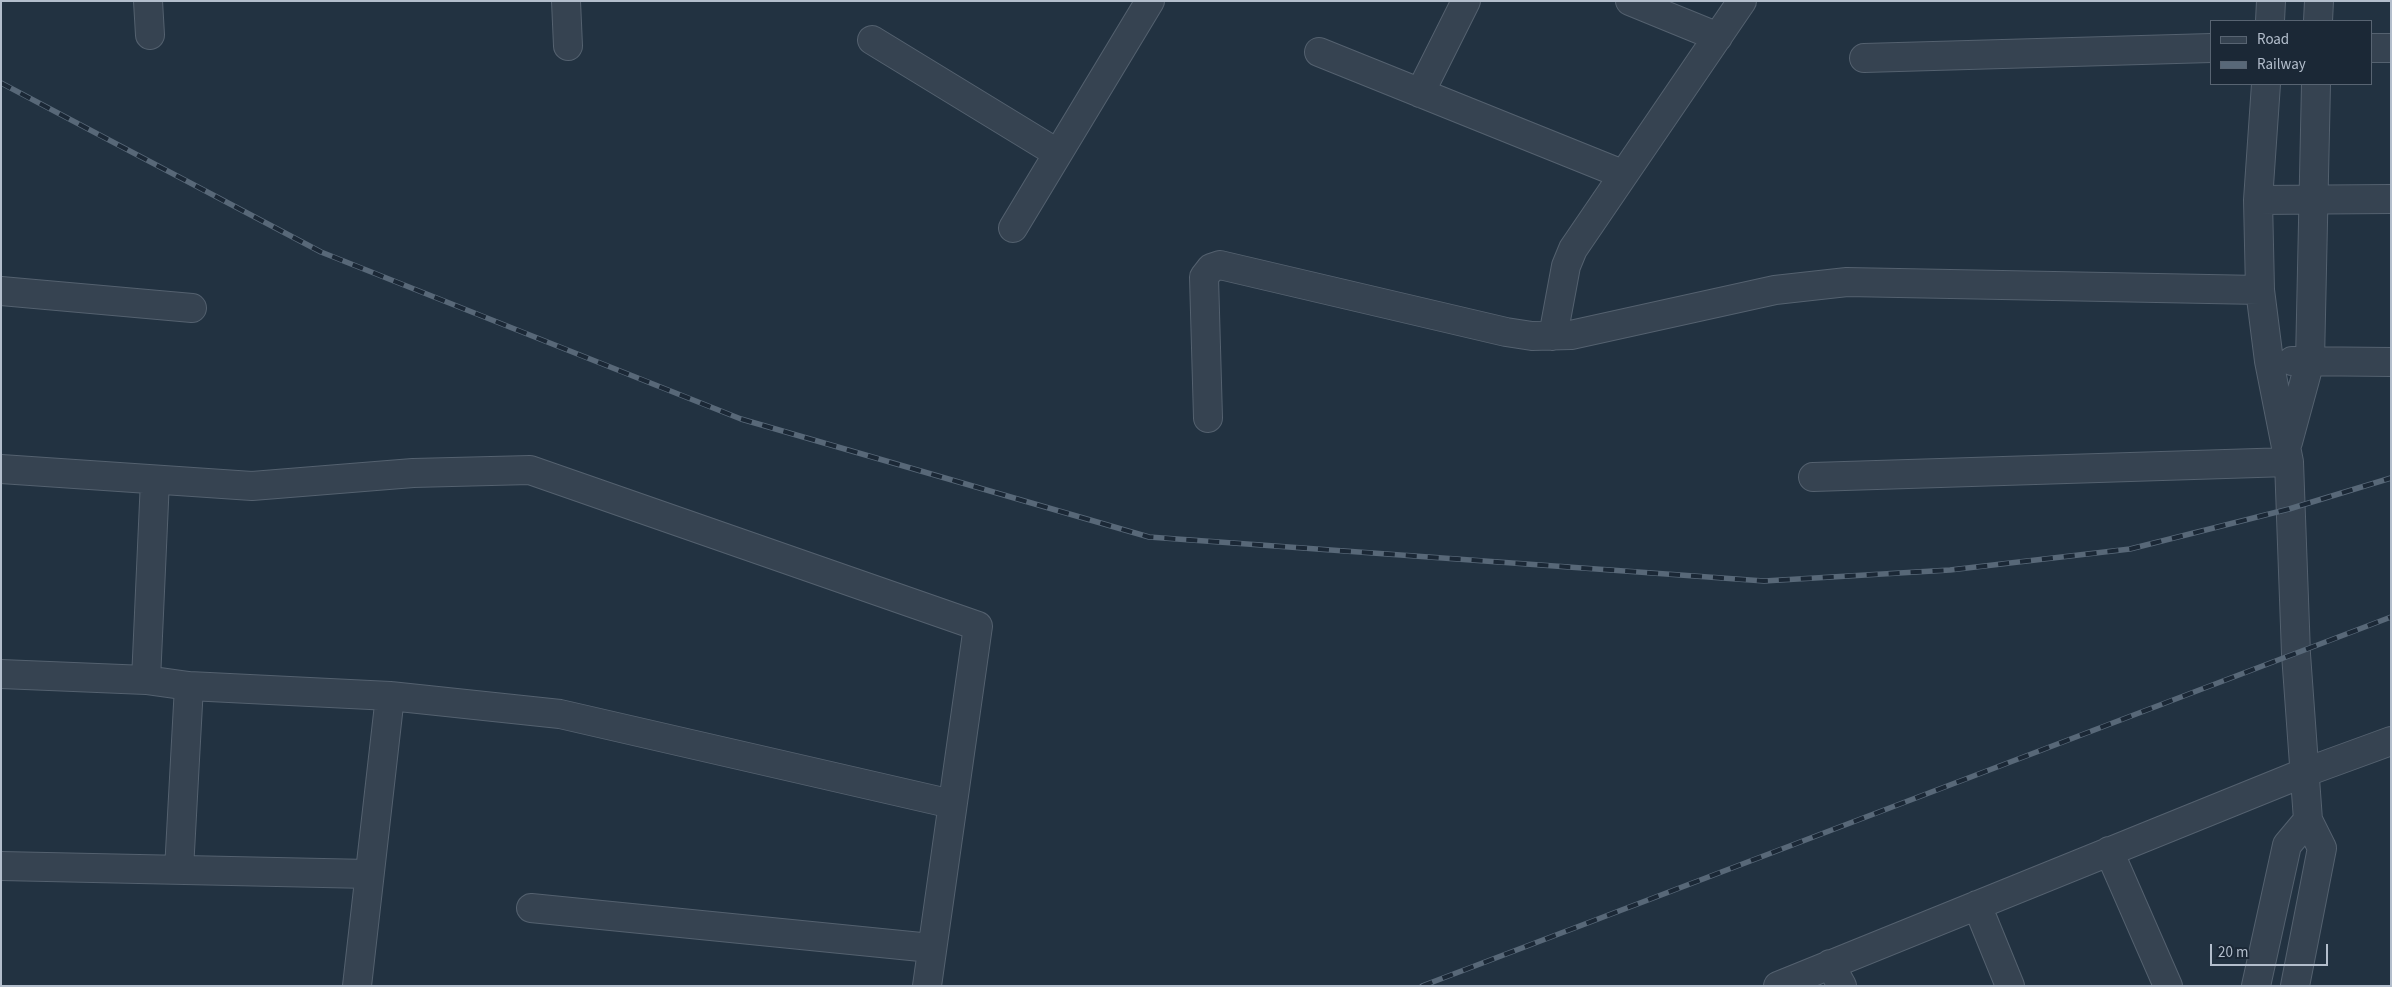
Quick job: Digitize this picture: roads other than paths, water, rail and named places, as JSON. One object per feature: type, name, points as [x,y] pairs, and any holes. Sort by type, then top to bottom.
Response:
[{"type":"street","points":[[148,1],[150,35]]},
{"type":"street","points":[[566,1],[568,46]]},
{"type":"street","points":[[1420,93],[1466,1]]},
{"type":"street","points":[[1630,1],[1718,37]]},
{"type":"street","points":[[1552,336],[1566,266],[1573,249],[1622,174],[1742,1]]},
{"type":"street","points":[[2270,20],[2271,1]]},
{"type":"street","points":[[2318,20],[2319,1]]},
{"type":"street","points":[[1013,228],[1149,2]]},
{"type":"street","points":[[872,40],[1058,153]]},
{"type":"street","points":[[1864,58],[2210,48]]},
{"type":"street","points":[[2372,48],[2391,48]]},
{"type":"street","points":[[1319,52],[1622,174]]},
{"type":"street","points":[[2266,85],[2258,200],[2260,290],[2269,361],[2288,455],[2296,654],[2308,820],[2322,848],[2295,986]]},
{"type":"street","points":[[2288,455],[2310,361],[2316,85]]},
{"type":"street","points":[[2258,200],[2391,199]]},
{"type":"street","points":[[1208,418],[1204,277],[1211,268],[1220,265],[1506,332],[1552,336],[1571,335],[1775,290],[1847,282],[2260,290]]},
{"type":"street","points":[[1,291],[192,308]]},
{"type":"street","points":[[2269,361],[2391,362]]},
{"type":"street","points":[[1813,477],[2288,455]]},
{"type":"street","points":[[1,469],[252,486],[413,473],[530,470],[978,626],[927,986]]},
{"type":"street","points":[[146,680],[155,480]]},
{"type":"street","points":[[1,674],[146,680],[189,686],[390,696],[560,714],[952,804]]},
{"type":"street","points":[[179,870],[189,686]]},
{"type":"street","points":[[357,986],[390,696]]},
{"type":"street","points":[[1778,986],[1836,975],[1978,905],[2306,772],[2391,741]]},
{"type":"street","points":[[2256,986],[2287,845],[2308,820]]},
{"type":"street","points":[[2109,851],[2168,986]]},
{"type":"street","points":[[1,866],[369,874]]},
{"type":"street","points":[[1978,905],[2010,986]]},
{"type":"street","points":[[531,908],[931,948]]},
{"type":"railway","points":[[1,83],[321,252],[741,419],[1149,537],[1764,581],[1950,570],[2130,549],[2289,509],[2391,478]]},
{"type":"railway","points":[[1422,986],[2391,617]]}]
